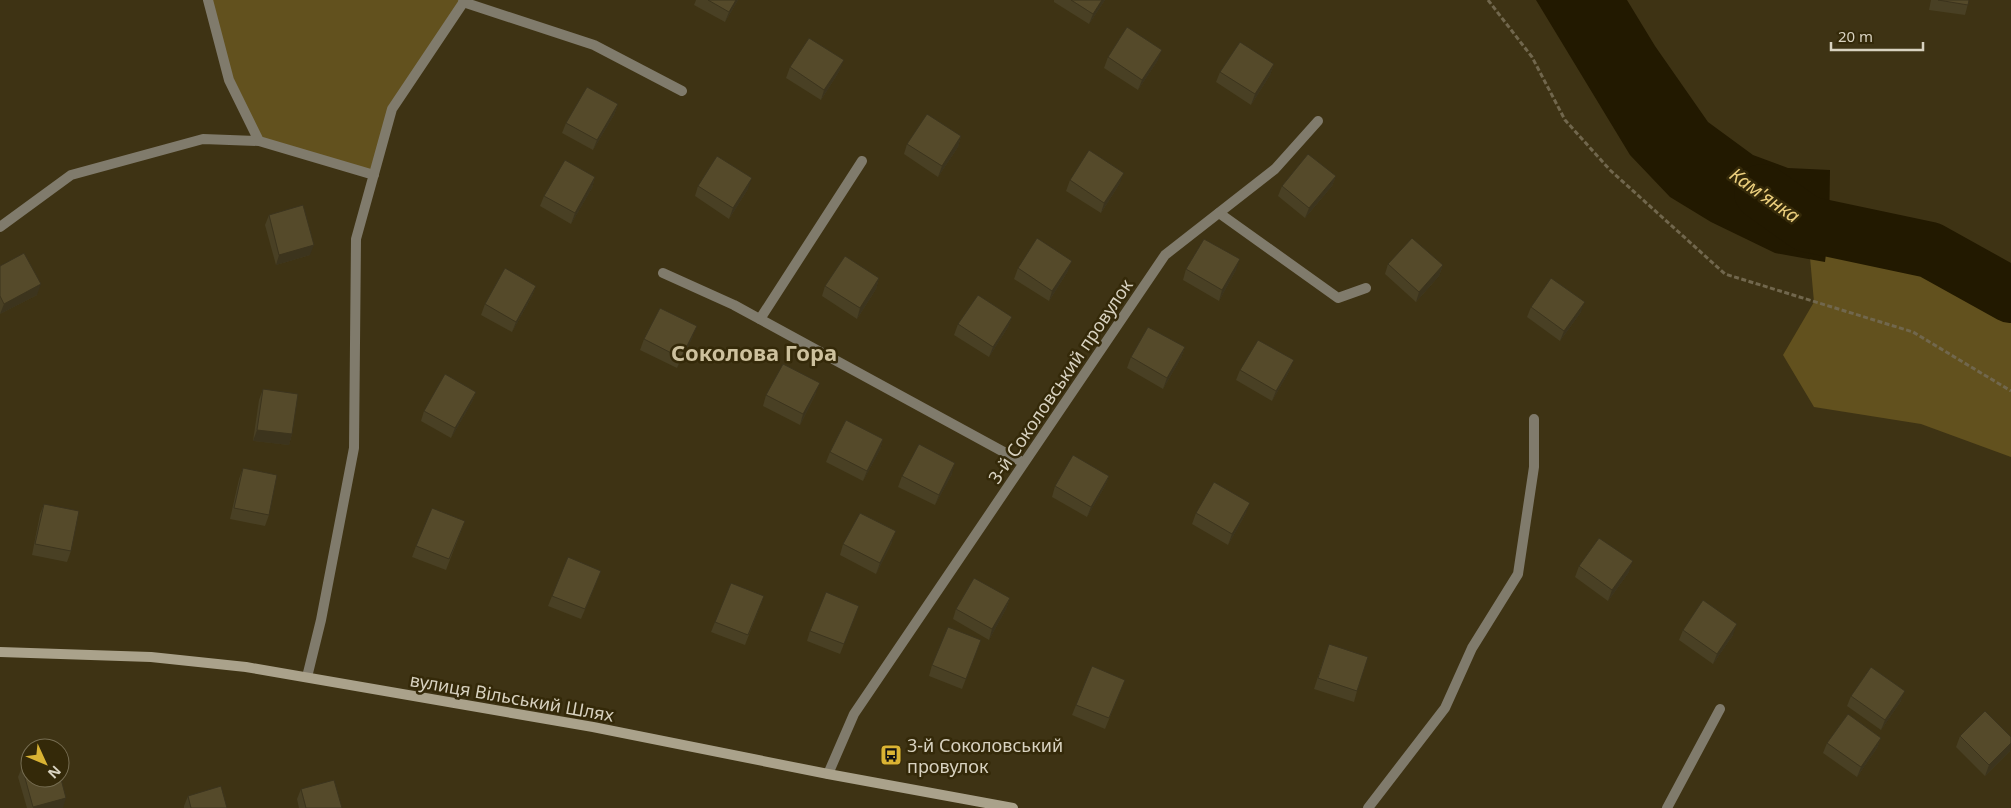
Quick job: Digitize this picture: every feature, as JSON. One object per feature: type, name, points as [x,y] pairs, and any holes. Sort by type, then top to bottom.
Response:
[{"type":"street","points":[[208,0],[229,80],[259,141]]},
{"type":"street","points":[[307,677],[321,620],[354,448],[356,239],[392,109],[464,1],[594,45],[682,91]]},
{"type":"street","name":"3-й Соколовський провулок","points":[[828,774],[854,714],[1165,255],[1275,169],[1318,121]]},
{"type":"street","points":[[0,227],[71,175],[203,139],[259,141],[374,175]]},
{"type":"street","points":[[760,319],[862,161]]},
{"type":"street","points":[[1219,213],[1338,298],[1366,288]]},
{"type":"street","points":[[663,273],[734,305],[1024,463]]},
{"type":"street","points":[[1368,808],[1445,708],[1472,648],[1518,574],[1534,467],[1534,419]]},
{"type":"street","name":"вулиця Вільський Шлях","points":[[0,652],[151,657],[246,666],[594,727],[828,774],[1013,808]]},
{"type":"street","points":[[1667,808],[1720,709]]},
{"type":"path","points":[[1488,0],[1532,57],[1566,120],[1610,170],[1725,274],[1914,332],[2011,391]]},
{"type":"shaded area","points":[[208,0],[465,0],[392,109],[374,175],[259,141],[229,80]]},
{"type":"shaded area","points":[[1807,224],[1930,250],[2011,295],[2011,457],[1921,424],[1814,407],[1783,355],[1814,302]]},
{"type":"water","points":[[1536,0],[1627,0],[1655,46],[1708,122],[1753,155],[1788,168],[1830,170],[1829,229],[1825,262],[1775,253],[1711,222],[1670,197],[1630,155]]},
{"type":"building","points":[[708,0],[736,0],[729,12]]},
{"type":"building","points":[[1071,0],[1102,0],[1093,14]]},
{"type":"building","points":[[1938,0],[1969,0],[1968,5]]},
{"type":"building","points":[[1127,27],[1162,50],[1142,80],[1108,57]]},
{"type":"building","points":[[809,38],[844,60],[824,90],[790,67]]},
{"type":"building","points":[[1240,42],[1274,64],[1255,94],[1220,72]]},
{"type":"building","points":[[587,87],[618,104],[597,140],[566,123]]},
{"type":"building","points":[[927,114],[961,136],[942,166],[907,144]]},
{"type":"building","points":[[1089,150],[1124,173],[1104,203],[1070,180]]},
{"type":"building","points":[[1308,154],[1336,176],[1309,208],[1282,186]]},
{"type":"building","points":[[717,156],[752,178],[733,208],[698,186]]},
{"type":"building","points":[[565,160],[595,177],[575,213],[544,196]]},
{"type":"building","points":[[303,205],[314,245],[279,255],[269,215]]},
{"type":"building","points":[[1037,238],[1072,261],[1052,291],[1018,268]]},
{"type":"building","points":[[1412,238],[1443,265],[1419,292],[1388,264]]},
{"type":"building","points":[[1204,239],[1240,259],[1222,290],[1186,269]]},
{"type":"building","points":[[24,253],[41,284],[4,304],[0,296],[0,266]]},
{"type":"building","points":[[845,256],[879,278],[860,308],[825,286]]},
{"type":"building","points":[[505,268],[536,286],[516,322],[485,304]]},
{"type":"building","points":[[1551,278],[1585,302],[1564,331],[1531,307]]},
{"type":"building","points":[[978,295],[1012,317],[993,347],[958,324]]},
{"type":"building","points":[[660,308],[697,326],[681,358],[644,339]]},
{"type":"building","points":[[1148,327],[1185,347],[1167,378],[1131,357]]},
{"type":"building","points":[[1258,340],[1294,360],[1276,391],[1240,370]]},
{"type":"building","points":[[783,364],[820,383],[803,414],[766,395]]},
{"type":"building","points":[[445,374],[476,392],[455,428],[424,411]]},
{"type":"building","points":[[263,389],[298,394],[292,434],[257,430]]},
{"type":"building","points":[[846,420],[883,439],[867,471],[830,452]]},
{"type":"building","points":[[919,444],[955,463],[939,495],[902,476]]},
{"type":"building","points":[[1073,455],[1109,476],[1091,507],[1055,486]]},
{"type":"building","points":[[243,468],[277,475],[269,515],[234,508]]},
{"type":"building","points":[[1214,482],[1250,503],[1232,534],[1196,513]]},
{"type":"building","points":[[44,504],[79,511],[71,551],[35,544]]},
{"type":"building","points":[[432,508],[465,521],[449,559],[416,546]]},
{"type":"building","points":[[860,513],[896,531],[880,563],[843,544]]},
{"type":"building","points":[[1599,538],[1633,561],[1612,590],[1579,566]]},
{"type":"building","points":[[568,557],[601,571],[585,609],[552,596]]},
{"type":"building","points":[[974,578],[1010,598],[992,629],[956,609]]},
{"type":"building","points":[[731,583],[764,596],[748,635],[715,622]]},
{"type":"building","points":[[826,592],[859,606],[844,644],[810,631]]},
{"type":"building","points":[[1703,600],[1737,624],[1717,654],[1683,630]]},
{"type":"building","points":[[948,627],[981,640],[966,679],[932,665]]},
{"type":"building","points":[[1329,644],[1368,657],[1357,691],[1318,678]]},
{"type":"building","points":[[1092,666],[1125,680],[1109,718],[1076,705]]},
{"type":"building","points":[[1871,667],[1905,691],[1885,720],[1851,696]]},
{"type":"building","points":[[1985,711],[2011,737],[2011,743],[1989,765],[1960,736]]},
{"type":"building","points":[[1848,714],[1881,738],[1861,767],[1827,743]]},
{"type":"building","points":[[334,780],[342,808],[306,808],[301,789]]},
{"type":"building","points":[[221,786],[227,808],[191,808],[188,796]]},
{"type":"building","points":[[28,788],[63,788],[66,798],[33,807]]},
{"type":"waterway","name":"Кам'янка","points":[[1762,192],[1807,224],[1930,250],[2011,295]]},
{"type":"place","name":"3-й Соколовський провулок","points":[[891,755]]},
{"type":"district","name":"Соколова Гора","points":[[754,352]]}]
